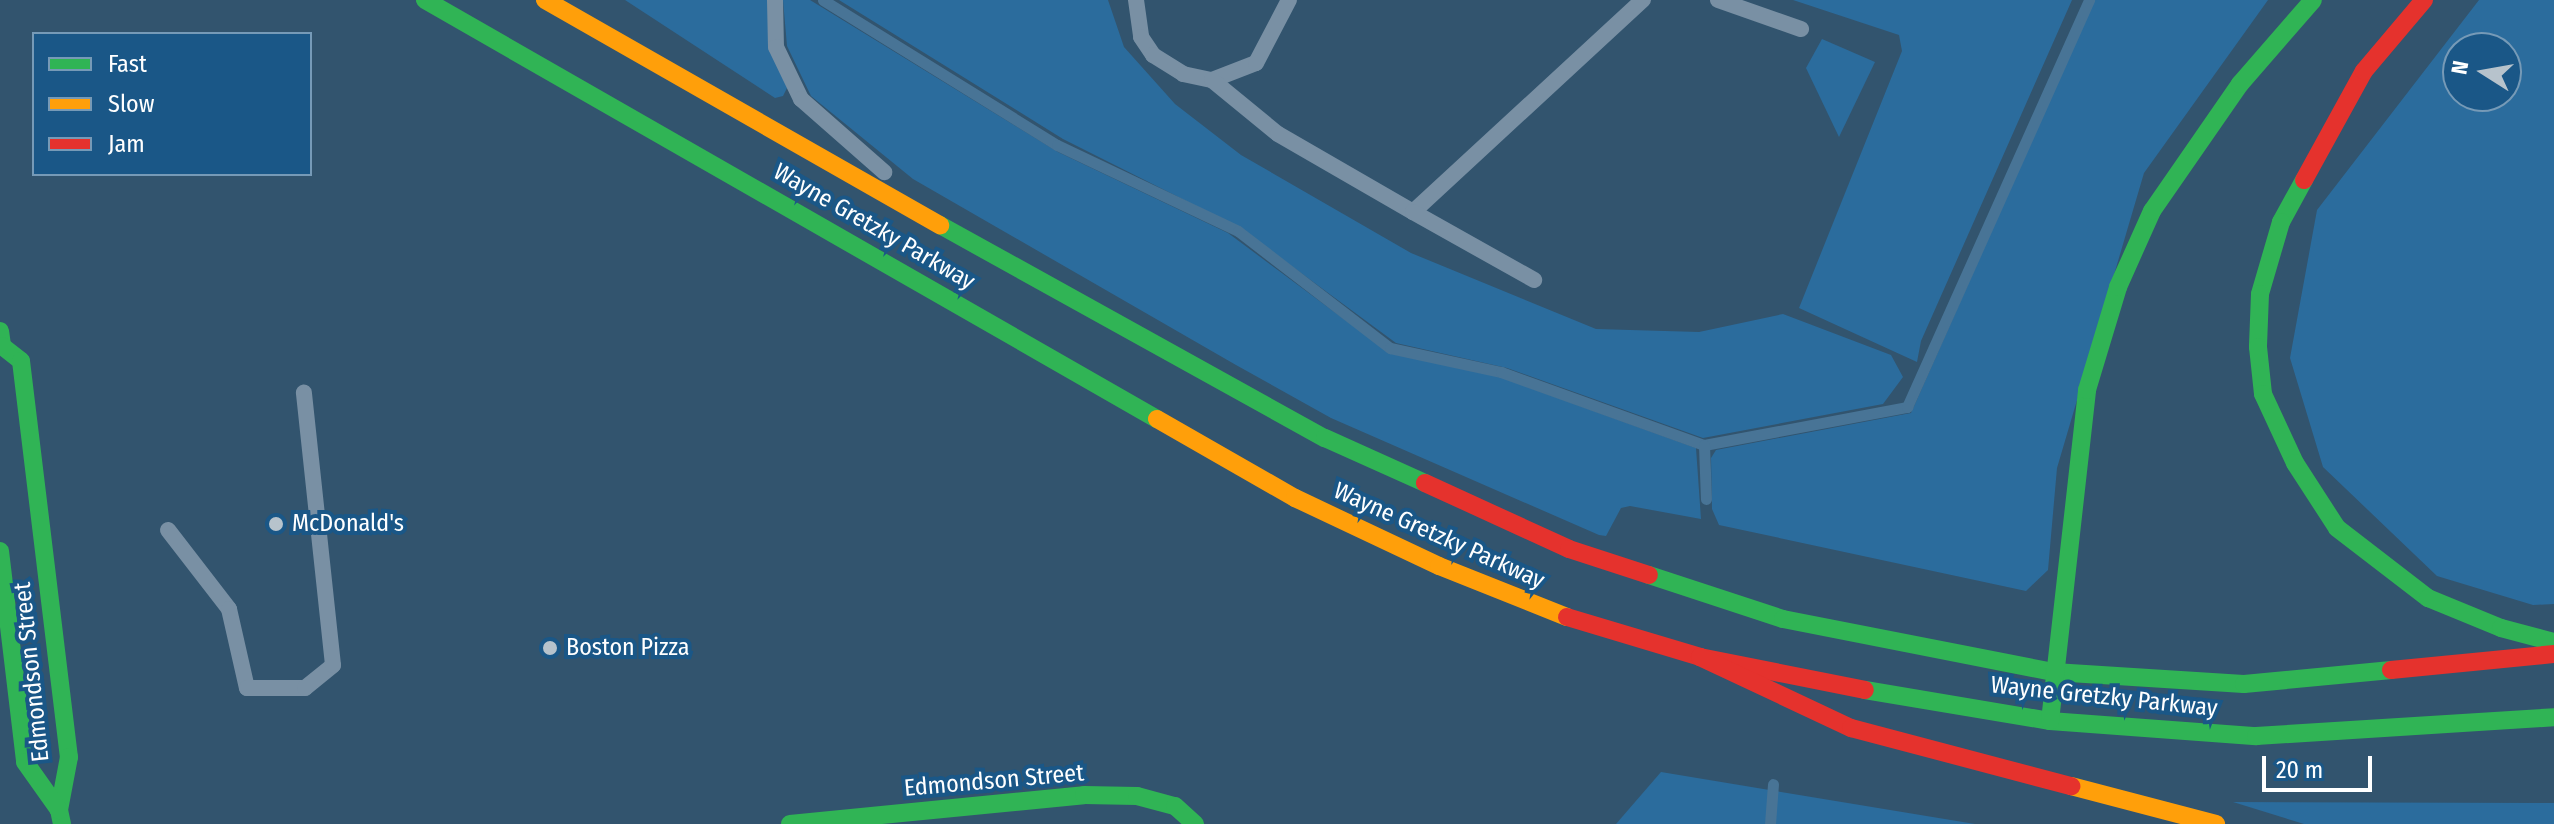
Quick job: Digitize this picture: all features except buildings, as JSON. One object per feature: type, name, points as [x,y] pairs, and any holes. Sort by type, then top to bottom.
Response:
[{"type":"main road","name":"Wayne Gretzky Parkway","points":[[425,0],[1295,498],[1439,566],[1576,621],[1700,657],[2050,721],[2256,736],[2554,717]]},
{"type":"main road","name":"Wayne Gretzky Parkway","points":[[545,0],[950,232],[1325,438],[1569,549],[1783,619],[2054,672],[2244,684],[2554,654]]},
{"type":"main road","points":[[2050,721],[2087,390],[2118,287],[2152,211],[2240,84],[2313,0]]},
{"type":"main road","points":[[2424,0],[2364,71],[2281,222],[2260,294],[2258,347],[2263,394],[2295,463],[2337,528],[2368,555],[2428,598],[2501,628],[2554,642]]},
{"type":"main road","name":"Edmondson Street","points":[[1,342],[21,361],[69,757],[61,817]]},
{"type":"main road","name":"Edmondson Street","points":[[0,551],[25,762],[61,817]]},
{"type":"main road","points":[[1700,657],[1851,728],[2216,824]]},
{"type":"main road","name":"Edmondson Street","points":[[790,824],[1084,795],[1137,796],[1175,806],[1195,824]]},
{"type":"lane","points":[[775,0],[776,47],[801,99],[950,232]]},
{"type":"lane","points":[[1136,0],[1141,37],[1153,55],[1183,74],[1212,80],[1278,134],[1534,280]]},
{"type":"lane","points":[[1212,80],[1256,63],[1289,0]]},
{"type":"lane","points":[[1413,212],[1643,0]]},
{"type":"lane","points":[[1718,0],[1801,29]]},
{"type":"lane","points":[[168,530],[229,609],[247,688],[305,688],[333,665],[304,393]]},
{"type":"shaded area","points":[[625,0],[769,0],[787,88],[783,96],[775,98]]},
{"type":"shaded area","points":[[783,0],[810,0],[1058,152],[1228,233],[1387,351],[1500,377],[1696,448],[1701,519],[1630,506],[1621,508],[1606,536],[1599,535],[1331,418],[1236,365],[913,179],[811,96],[787,46]]},
{"type":"shaded area","points":[[839,0],[1108,0],[1124,47],[1175,104],[1241,155],[1411,253],[1596,329],[1699,332],[1783,314],[1891,355],[1903,377],[1883,404],[1703,438],[1507,368],[1396,343],[1240,228],[1063,139]]},
{"type":"shaded area","points":[[1793,0],[2072,0],[1921,341],[1917,362],[1799,308],[1902,51],[1899,35]]},
{"type":"shaded area","points":[[2094,0],[2268,0],[2144,173],[2057,468],[2048,570],[2026,591],[1719,525],[1712,509],[1711,458],[1716,450],[1911,413]]},
{"type":"shaded area","points":[[2479,0],[2554,0],[2554,604],[2533,605],[2437,576],[2323,467],[2290,358],[2317,210],[2442,48],[2442,112],[2522,112],[2522,32],[2454,32]]},
{"type":"shaded area","points":[[1822,39],[1875,62],[1839,137],[1806,68]]},
{"type":"shaded area","points":[[1661,772],[1975,824],[1616,824]]},
{"type":"shaded area","points":[[2233,802],[2554,803],[2554,824],[2304,824]]},
{"type":"waterway","points":[[823,0],[1057,145],[1238,231],[1390,348],[1501,372],[1704,445],[1907,407],[2089,0]]},
{"type":"waterway","points":[[1704,445],[1706,499]]},
{"type":"waterway","points":[[1770,824],[1773,784]]},
{"type":"traffic: fast","points":[[425,0],[1157,419]]},
{"type":"traffic: fast","points":[[2050,721],[2087,390],[2118,287],[2152,211],[2240,84],[2313,0]]},
{"type":"traffic: fast","points":[[2304,180],[2281,222],[2260,294],[2258,347],[2263,394],[2295,463],[2337,528],[2428,598],[2501,628],[2554,642]]},
{"type":"traffic: fast","points":[[940,225],[1325,438],[1425,483]]},
{"type":"traffic: fast","points":[[0,331],[2,346],[21,361],[69,757],[59,810],[62,824]]},
{"type":"traffic: fast","points":[[0,551],[25,762],[59,810]]},
{"type":"traffic: fast","points":[[1649,575],[1783,619],[2054,672],[2244,684],[2391,670]]},
{"type":"traffic: fast","points":[[1865,690],[2050,721],[2256,736],[2554,717]]},
{"type":"traffic: fast","points":[[790,824],[1084,795],[1137,796],[1175,806],[1195,824]]},
{"type":"traffic: slow","points":[[545,0],[940,225]]},
{"type":"traffic: slow","points":[[1157,419],[1295,498],[1439,566],[1567,617]]},
{"type":"traffic: slow","points":[[2071,786],[2216,824]]},
{"type":"traffic: jam","points":[[2304,180],[2364,71],[2424,0]]},
{"type":"traffic: jam","points":[[1425,483],[1569,549],[1649,575]]},
{"type":"traffic: jam","points":[[1567,617],[1700,657],[1865,690]]},
{"type":"traffic: jam","points":[[2391,670],[2554,654]]},
{"type":"traffic: jam","points":[[1700,657],[1851,728],[2071,786]]},
{"type":"place","name":"McDonald's","points":[[276,524]]},
{"type":"place","name":"Boston Pizza","points":[[550,648]]}]
